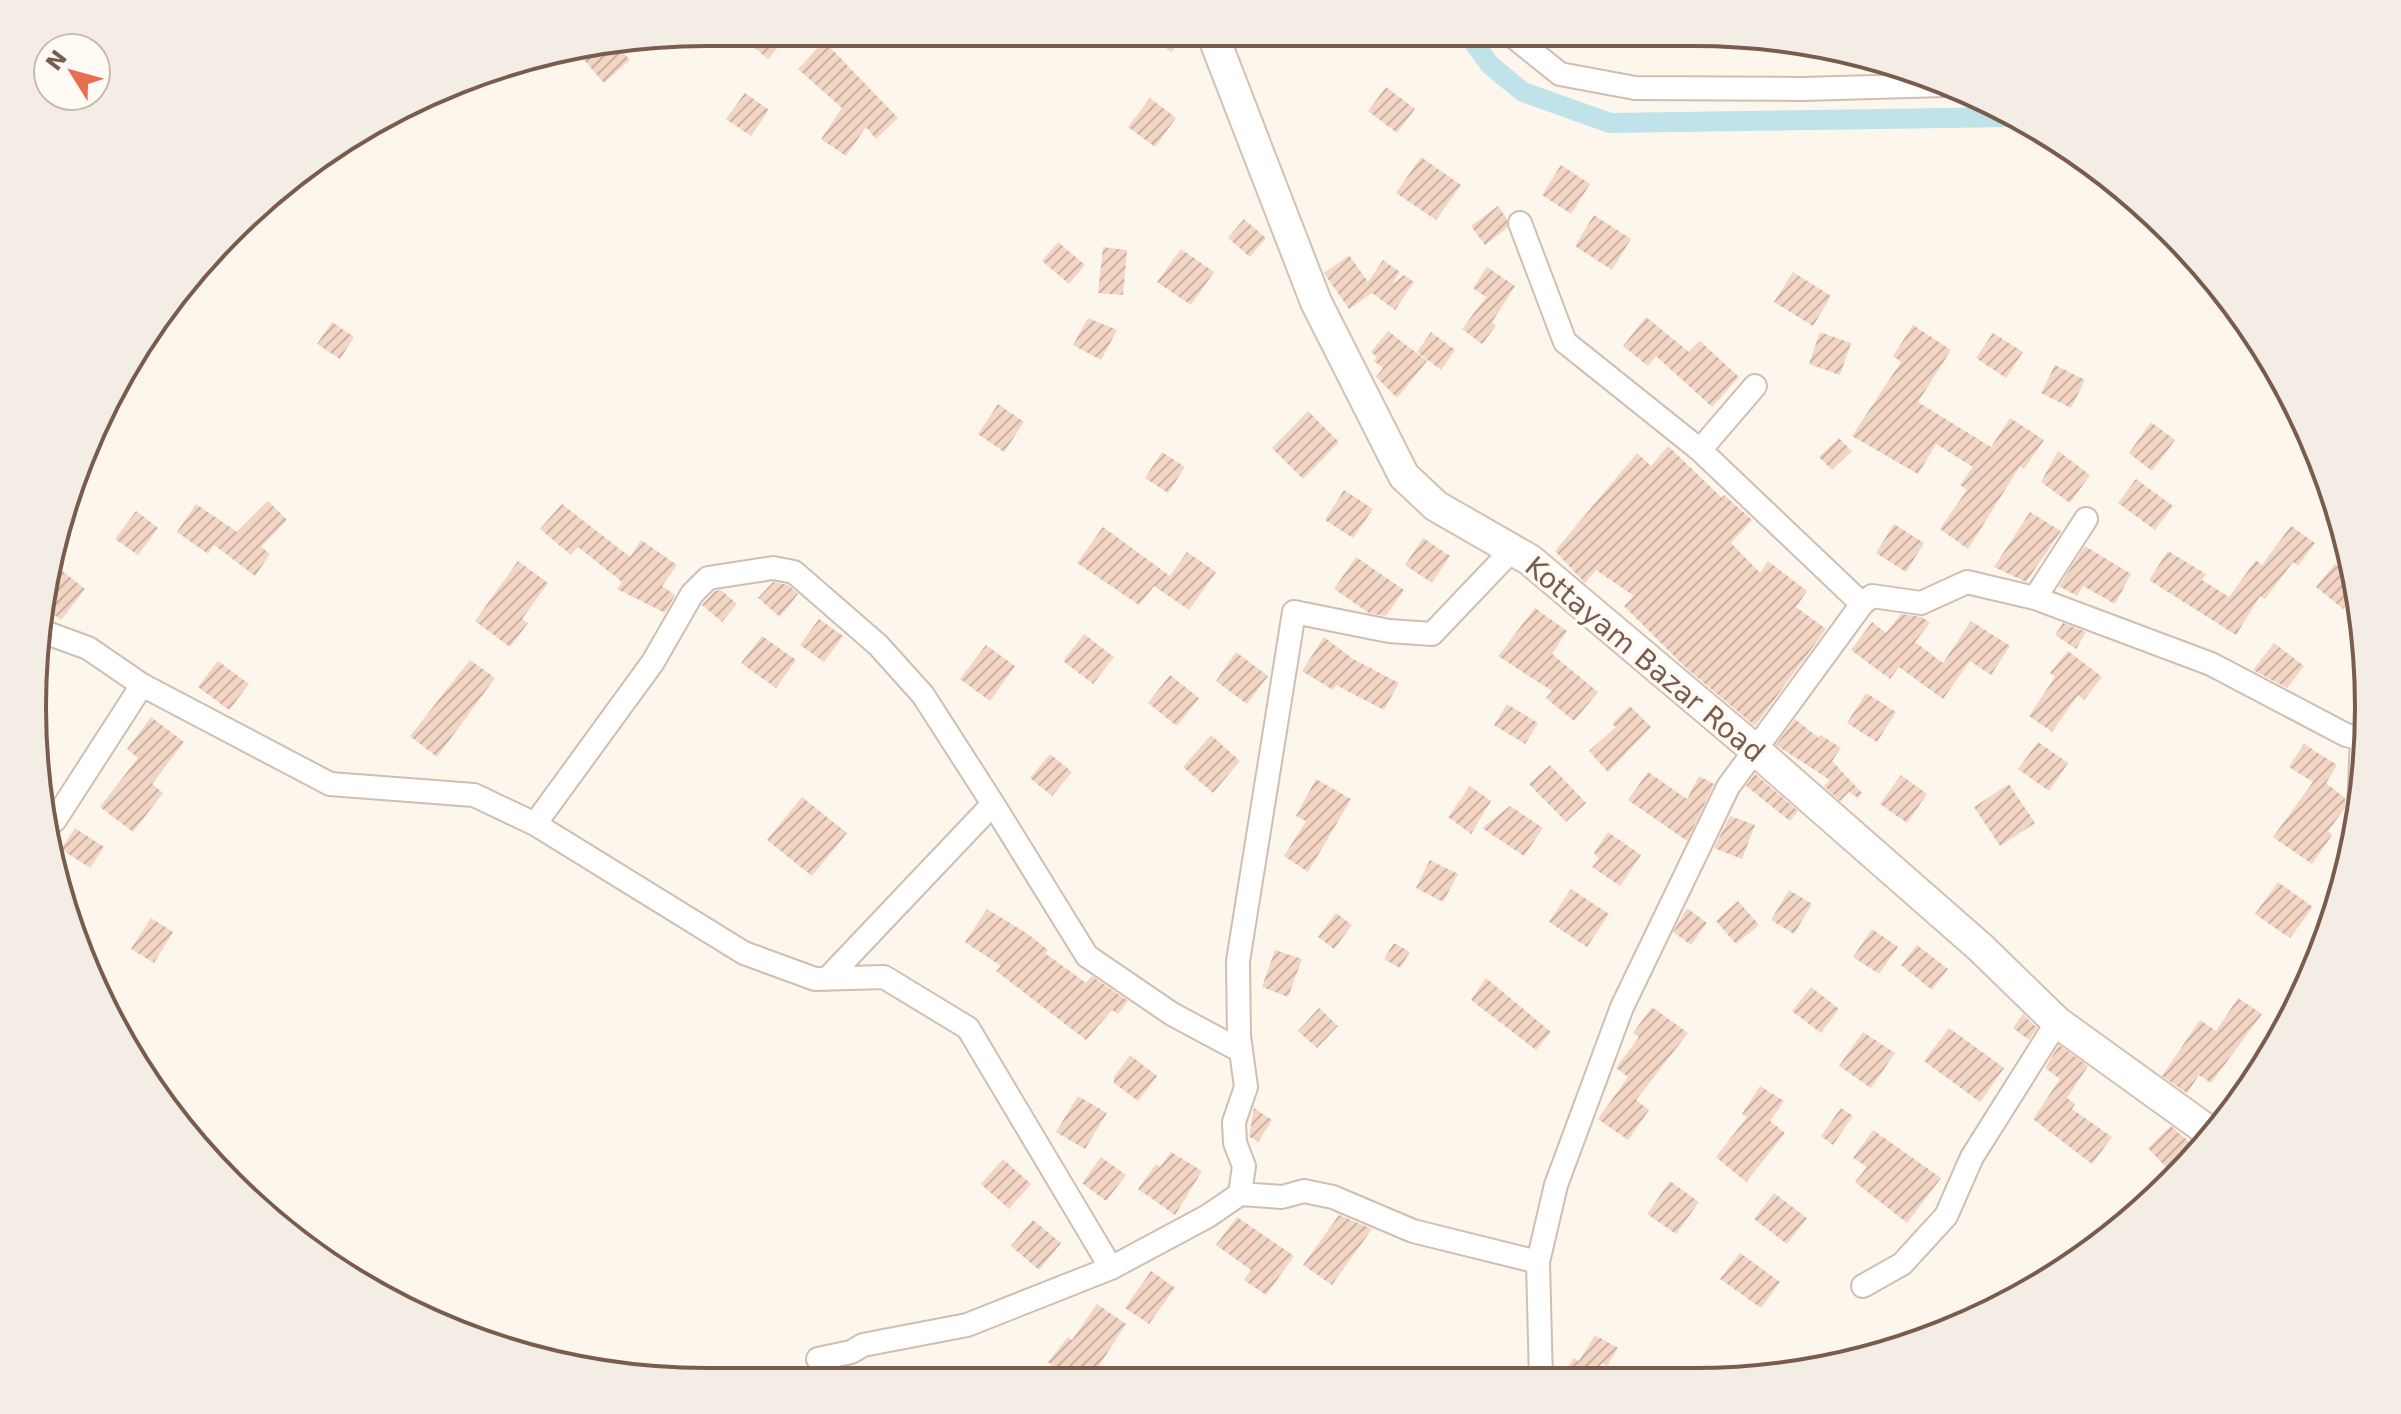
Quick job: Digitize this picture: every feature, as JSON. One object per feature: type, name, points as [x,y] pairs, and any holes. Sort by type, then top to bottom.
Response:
[{"type":"main road","name":"Kottayam Bazar Road","points":[[1217,46],[1316,302],[1404,476],[1436,506],[1530,560],[1753,748],[1981,948],[2057,1022],[2203,1127]]},
{"type":"street","points":[[1525,46],[1560,74],[1635,88],[1919,86]]},
{"type":"street","points":[[1520,223],[1565,342],[1700,450],[1862,604]]},
{"type":"street","points":[[1700,450],[1755,386]]},
{"type":"street","points":[[2035,598],[2086,519]]},
{"type":"street","points":[[1240,1194],[1244,1166],[1235,1143],[1234,1122],[1246,1087],[1241,1051],[1238,961],[1294,612],[1389,631],[1432,634],[1512,550]]},
{"type":"street","points":[[535,824],[653,662],[692,594],[708,578],[773,568],[794,572],[878,645],[923,695],[1087,956],[1172,1014],[1241,1051]]},
{"type":"street","points":[[1541,1368],[1538,1262],[1556,1185],[1622,1007],[1728,787],[1753,748],[1862,604],[1872,596],[1921,603],[1967,582],[2035,598],[2211,664],[2346,735],[2354,735]]},
{"type":"street","points":[[50,634],[88,648],[142,685],[330,784],[474,795],[535,824],[744,953],[815,979],[884,977],[968,1028],[1111,1268]]},
{"type":"street","points":[[56,818],[142,685]]},
{"type":"street","points":[[827,979],[993,804]]},
{"type":"street","points":[[1863,1286],[1902,1264],[1946,1216],[1972,1157],[2057,1022]]},
{"type":"street","points":[[818,1359],[851,1352],[863,1345],[967,1325],[1111,1268],[1208,1216],[1240,1194],[1282,1197],[1304,1191],[1333,1197],[1413,1231],[1538,1262]]},
{"type":"building","points":[[753,46],[779,46],[768,59]]},
{"type":"building","points":[[819,46],[829,46],[898,118],[876,139],[866,127],[846,156],[821,139],[842,108],[798,69]]},
{"type":"building","points":[[622,52],[630,60],[604,83],[583,58]]},
{"type":"building","points":[[1386,87],[1415,109],[1397,133],[1368,111]]},
{"type":"building","points":[[745,93],[769,110],[751,136],[726,119]]},
{"type":"building","points":[[1150,98],[1176,118],[1155,147],[1128,127]]},
{"type":"building","points":[[1421,157],[1461,185],[1436,220],[1396,193]]},
{"type":"building","points":[[1561,165],[1590,184],[1571,214],[1542,195]]},
{"type":"building","points":[[1498,206],[1507,219],[1507,228],[1485,245],[1471,226]]},
{"type":"building","points":[[1594,215],[1631,239],[1612,270],[1575,246]]},
{"type":"building","points":[[1244,219],[1266,238],[1250,257],[1228,238]]},
{"type":"building","points":[[1058,242],[1085,265],[1069,284],[1042,261]]},
{"type":"building","points":[[1103,247],[1127,250],[1123,295],[1098,293]]},
{"type":"building","points":[[1181,249],[1214,272],[1191,305],[1157,282]]},
{"type":"building","points":[[1349,255],[1368,282],[1383,260],[1400,272],[1392,284],[1404,275],[1414,282],[1395,310],[1372,293],[1349,309],[1324,273]]},
{"type":"building","points":[[1487,267],[1515,286],[1492,322],[1496,326],[1482,344],[1462,329],[1486,297],[1473,288]]},
{"type":"building","points":[[1793,272],[1831,296],[1813,326],[1774,302]]},
{"type":"building","points":[[1646,317],[1689,352],[1700,341],[1739,377],[1712,407],[1656,356],[1648,366],[1623,346]]},
{"type":"building","points":[[1088,318],[1117,330],[1101,360],[1073,345]]},
{"type":"building","points":[[332,322],[354,337],[340,359],[317,344]]},
{"type":"building","points":[[1913,325],[1951,350],[1918,402],[1991,447],[2010,418],[2044,440],[2024,469],[2020,466],[1968,549],[1940,529],[1967,490],[1960,485],[1973,467],[1936,444],[1918,474],[1852,436],[1901,362],[1893,356]]},
{"type":"building","points":[[1388,331],[1427,361],[1397,398],[1376,377],[1383,368],[1374,361],[1377,357],[1371,352]]},
{"type":"building","points":[[1431,332],[1455,350],[1441,370],[1417,352]]},
{"type":"building","points":[[1820,332],[1851,343],[1840,375],[1809,364]]},
{"type":"building","points":[[1993,333],[2023,352],[2006,378],[1976,358]]},
{"type":"building","points":[[2055,365],[2085,380],[2071,408],[2041,393]]},
{"type":"building","points":[[998,404],[1024,422],[1004,452],[978,434]]},
{"type":"building","points":[[1308,411],[1339,442],[1303,479],[1272,448]]},
{"type":"building","points":[[2151,422],[2175,440],[2152,471],[2129,453]]},
{"type":"building","points":[[1839,438],[1852,451],[1832,470],[1819,457]]},
{"type":"building","points":[[1668,446],[1722,498],[1724,495],[1752,520],[1731,543],[1760,573],[1768,561],[1807,591],[1796,607],[1826,629],[1755,726],[1684,666],[1624,606],[1634,596],[1596,570],[1585,583],[1555,551],[1637,453],[1651,466]]},
{"type":"building","points":[[2058,451],[2090,475],[2070,503],[2041,482]]},
{"type":"building","points":[[1162,452],[1185,467],[1168,493],[1145,478]]},
{"type":"building","points":[[2136,479],[2173,506],[2155,530],[2118,503]]},
{"type":"building","points":[[1344,490],[1373,509],[1353,538],[1325,520]]},
{"type":"building","points":[[268,501],[287,520],[261,547],[270,554],[255,576],[214,545],[208,554],[177,532],[196,504],[237,532]]},
{"type":"building","points":[[562,504],[630,557],[641,540],[677,565],[662,586],[675,595],[665,613],[617,589],[622,582],[578,547],[571,555],[540,529]]},
{"type":"building","points":[[136,511],[158,528],[138,555],[115,539]]},
{"type":"building","points":[[2030,512],[2061,531],[2026,582],[1994,567]]},
{"type":"building","points":[[1894,524],[1924,543],[1906,572],[1876,553]]},
{"type":"building","points":[[2291,526],[2315,543],[2298,566],[2293,562],[2265,599],[2260,596],[2236,635],[2149,580],[2168,551],[2206,574],[2202,580],[2229,597],[2256,560],[2262,565]]},
{"type":"building","points":[[1103,527],[1170,576],[1187,552],[1216,572],[1189,610],[1154,586],[1139,605],[1077,563]]},
{"type":"building","points":[[1423,538],[1450,556],[1432,583],[1405,565]]},
{"type":"building","points":[[2085,546],[2131,574],[2115,604],[2083,586],[2077,596],[2059,586]]},
{"type":"building","points":[[1356,557],[1404,590],[1386,616],[1369,613],[1334,589]]},
{"type":"building","points":[[518,561],[548,583],[522,619],[528,623],[510,647],[475,621]]},
{"type":"building","points":[[2335,564],[2340,568],[2346,605],[2343,609],[2316,587]]},
{"type":"building","points":[[61,570],[85,589],[61,620],[53,614]]},
{"type":"building","points":[[773,582],[788,585],[798,594],[780,617],[758,598]]},
{"type":"building","points":[[721,590],[737,604],[722,622],[702,605],[715,591]]},
{"type":"building","points":[[1535,608],[1567,631],[1552,654],[1598,692],[1574,721],[1546,698],[1552,691],[1498,656]]},
{"type":"building","points":[[1901,614],[1922,617],[1930,623],[1915,642],[1943,663],[1971,621],[2010,646],[1991,675],[1970,661],[1943,699],[1899,667],[1890,679],[1851,650],[1872,622],[1886,633]]},
{"type":"building","points":[[819,619],[843,636],[824,662],[800,645]]},
{"type":"building","points":[[2063,623],[2086,632],[2076,649],[2055,635]]},
{"type":"building","points":[[1084,634],[1114,657],[1093,684],[1063,661]]},
{"type":"building","points":[[762,636],[796,660],[776,688],[741,663]]},
{"type":"building","points":[[1324,637],[1353,659],[1399,683],[1384,710],[1336,685],[1333,690],[1302,671]]},
{"type":"building","points":[[2274,643],[2304,666],[2287,688],[2253,670]]},
{"type":"building","points":[[986,645],[1015,666],[990,701],[960,679]]},
{"type":"building","points":[[2068,651],[2102,677],[2084,700],[2078,695],[2052,732],[2029,716],[2055,677],[2050,673]]},
{"type":"building","points":[[1236,652],[1268,676],[1247,704],[1216,681]]},
{"type":"building","points":[[470,660],[495,678],[437,757],[410,736]]},
{"type":"building","points":[[218,661],[249,684],[229,710],[198,687]]},
{"type":"building","points":[[1170,675],[1199,698],[1177,726],[1148,703]]},
{"type":"building","points":[[1866,693],[1896,712],[1877,742],[1847,723]]},
{"type":"building","points":[[1507,704],[1538,723],[1525,744],[1494,725]]},
{"type":"building","points":[[1630,706],[1651,727],[1608,772],[1589,751],[1616,727],[1612,724]]},
{"type":"building","points":[[151,717],[184,742],[152,784],[163,793],[133,832],[100,807],[138,758],[127,749]]},
{"type":"building","points":[[1795,719],[1819,738],[1821,735],[1841,748],[1832,761],[1862,793],[1858,798],[1849,792],[1840,801],[1824,786],[1830,780],[1776,745]]},
{"type":"building","points":[[1211,735],[1240,761],[1213,793],[1183,767]]},
{"type":"building","points":[[2038,742],[2068,763],[2049,791],[2018,769]]},
{"type":"building","points":[[2304,744],[2337,765],[2326,783],[2345,798],[2345,808],[2328,831],[2332,835],[2312,864],[2273,837],[2313,782],[2289,767]]},
{"type":"building","points":[[1050,754],[1072,772],[1052,796],[1030,778]]},
{"type":"building","points":[[1550,765],[1586,803],[1566,822],[1529,784]]},
{"type":"building","points":[[1648,772],[1687,799],[1699,776],[1714,784],[1687,841],[1628,800]]},
{"type":"building","points":[[1755,774],[1798,811],[1790,821],[1746,786]]},
{"type":"building","points":[[1901,775],[1927,794],[1907,823],[1880,804]]},
{"type":"building","points":[[1316,779],[1351,799],[1308,872],[1284,856],[1306,821],[1296,816]]},
{"type":"building","points":[[2009,784],[2035,823],[2000,846],[1974,807]]},
{"type":"building","points":[[1470,786],[1491,801],[1471,834],[1448,817]]},
{"type":"building","points":[[802,797],[847,833],[812,876],[767,840]]},
{"type":"building","points":[[1510,806],[1543,828],[1524,856],[1482,828]]},
{"type":"building","points":[[1730,816],[1755,825],[1742,859],[1714,848]]},
{"type":"building","points":[[75,828],[104,847],[90,868],[62,848]]},
{"type":"building","points":[[1608,832],[1641,855],[1620,886],[1592,867],[1599,859],[1594,853]]},
{"type":"building","points":[[1430,860],[1458,874],[1443,902],[1416,888]]},
{"type":"building","points":[[2278,882],[2313,907],[2290,938],[2255,914]]},
{"type":"building","points":[[1571,889],[1609,914],[1587,947],[1549,922]]},
{"type":"building","points":[[1789,890],[1812,904],[1794,934],[1771,920]]},
{"type":"building","points":[[1738,901],[1759,925],[1736,944],[1716,921]]},
{"type":"building","points":[[1687,908],[1707,923],[1691,945],[1673,932]]},
{"type":"building","points":[[987,909],[1028,934],[1048,950],[1045,953],[1086,983],[1092,976],[1128,1001],[1118,1014],[1112,1010],[1086,1040],[996,971],[1001,966],[965,942]]},
{"type":"building","points":[[1336,913],[1352,925],[1334,949],[1318,937]]},
{"type":"building","points":[[151,918],[173,932],[154,963],[131,949]]},
{"type":"building","points":[[1872,929],[1898,947],[1879,974],[1853,957]]},
{"type":"building","points":[[1394,943],[1410,952],[1400,968],[1384,959]]},
{"type":"building","points":[[1917,945],[1948,969],[1932,990],[1901,965]]},
{"type":"building","points":[[1275,950],[1302,959],[1288,997],[1262,987]]},
{"type":"building","points":[[1486,978],[1551,1032],[1536,1050],[1471,1000]]},
{"type":"building","points":[[1811,987],[1839,1009],[1821,1033],[1792,1011]]},
{"type":"building","points":[[2238,998],[2262,1014],[2211,1083],[2199,1075],[2187,1093],[2162,1076],[2200,1020],[2216,1031]]},
{"type":"building","points":[[1652,1007],[1688,1033],[1636,1100],[1649,1110],[1628,1140],[1598,1119],[1628,1077],[1616,1068],[1639,1037],[1633,1033]]},
{"type":"building","points":[[1319,1008],[1338,1026],[1317,1048],[1298,1031]]},
{"type":"building","points":[[2023,1014],[2037,1028],[2029,1040],[2013,1028]]},
{"type":"building","points":[[1949,1028],[2004,1068],[1980,1102],[1924,1061]]},
{"type":"building","points":[[1863,1032],[1895,1053],[1871,1088],[1839,1066]]},
{"type":"building","points":[[2059,1045],[2088,1066],[2067,1098],[2075,1104],[2072,1109],[2112,1137],[2092,1164],[2033,1119],[2060,1079],[2045,1068]]},
{"type":"building","points":[[1130,1055],[1157,1076],[1138,1101],[1114,1083],[1114,1077]]},
{"type":"building","points":[[1760,1086],[1784,1101],[1770,1121],[1785,1133],[1746,1182],[1716,1157],[1747,1117],[1742,1114]]},
{"type":"building","points":[[1078,1096],[1107,1113],[1085,1149],[1056,1132]]},
{"type":"building","points":[[1254,1108],[1272,1120],[1258,1142],[1249,1136]]},
{"type":"building","points":[[1841,1108],[1853,1116],[1833,1145],[1821,1136]]},
{"type":"building","points":[[2171,1126],[2191,1143],[2167,1168],[2148,1148]]},
{"type":"building","points":[[1873,1130],[1941,1178],[1907,1223],[1855,1182],[1867,1167],[1853,1158]]},
{"type":"building","points":[[1171,1152],[1202,1171],[1175,1215],[1138,1189],[1156,1164],[1160,1167]]},
{"type":"building","points":[[1101,1157],[1126,1175],[1106,1201],[1082,1183]]},
{"type":"building","points":[[1003,1159],[1031,1184],[1009,1209],[981,1184]]},
{"type":"building","points":[[1670,1181],[1699,1202],[1676,1234],[1647,1214]]},
{"type":"building","points":[[1774,1193],[1807,1218],[1787,1244],[1754,1219]]},
{"type":"building","points":[[1339,1215],[1372,1229],[1332,1285],[1303,1265]]},
{"type":"building","points":[[1237,1217],[1294,1256],[1266,1295],[1244,1280],[1251,1270],[1216,1245]]},
{"type":"building","points":[[1033,1220],[1061,1243],[1039,1270],[1011,1246]]},
{"type":"building","points":[[1740,1253],[1780,1282],[1761,1308],[1720,1279]]},
{"type":"building","points":[[1151,1271],[1175,1288],[1149,1324],[1125,1308]]},
{"type":"building","points":[[1097,1304],[1126,1324],[1097,1368],[1056,1368],[1048,1362],[1068,1337],[1072,1340]]},
{"type":"building","points":[[1595,1335],[1618,1348],[1607,1366],[1602,1363],[1599,1368],[1567,1368],[1574,1358],[1579,1361]]},
{"type":"waterway","points":[[1476,46],[1490,65],[1523,92],[1610,123],[1992,117]]}]
